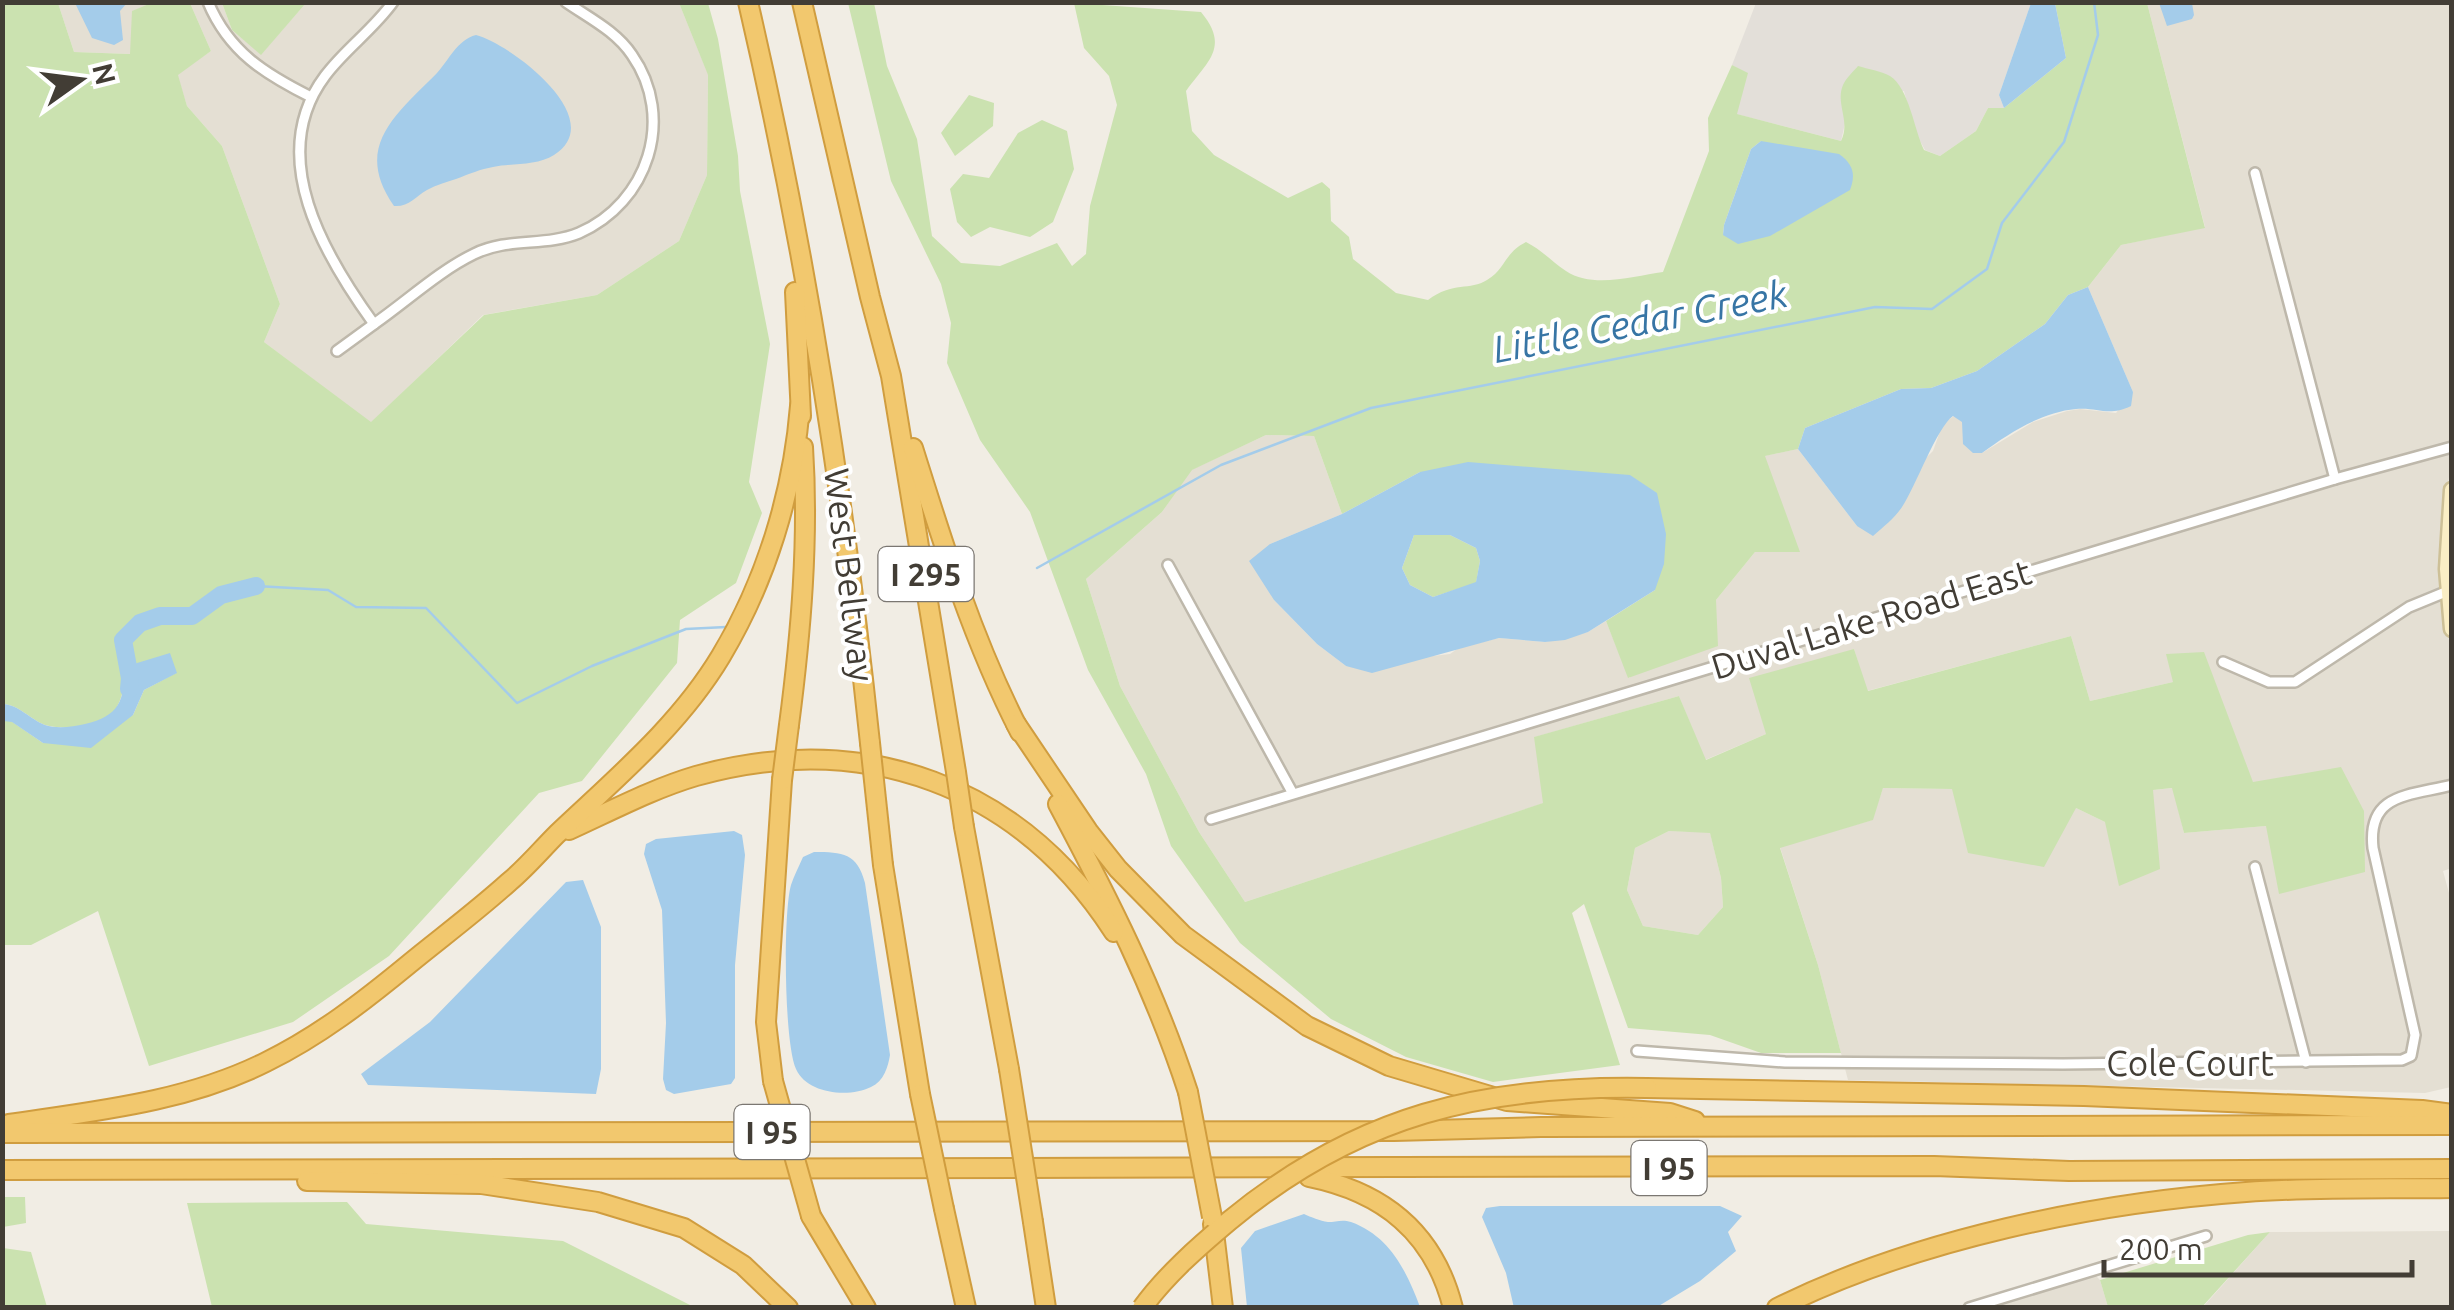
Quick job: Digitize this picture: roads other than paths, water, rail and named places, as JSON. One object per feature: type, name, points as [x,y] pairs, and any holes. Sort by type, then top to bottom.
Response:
[{"type":"highway","name":"West Beltway","points":[[748,2],[804,278],[842,500],[884,865],[920,1094],[966,1308]]},
{"type":"highway","name":"West Beltway","points":[[802,2],[892,376],[1046,1308]]},
{"type":"highway","points":[[763,65],[798,308],[806,492],[803,579],[782,780],[766,1022],[773,1082],[811,1216],[850,1308]]},
{"type":"highway","points":[[892,376],[935,518],[986,659],[1128,937],[1168,1029],[1188,1092],[1212,1217],[1223,1308]]},
{"type":"highway","points":[[2,1129],[176,1096],[263,1064],[310,1039],[360,1005],[511,881],[639,758],[720,658],[762,572],[786,498],[800,406]]},
{"type":"highway","points":[[1016,724],[1088,832],[1118,869],[1183,935],[1307,1026],[1389,1066],[1507,1101],[1670,1112],[1710,1126]]},
{"type":"highway","points":[[555,837],[648,794],[714,772],[752,765],[830,760],[888,767],[982,802],[1045,847],[1082,885],[1113,930],[1168,1029]]},
{"type":"highway","points":[[1142,1308],[1200,1246],[1254,1201],[1355,1138],[1418,1114],[1482,1098],[1539,1090],[1647,1088],[2084,1096],[2351,1106],[2452,1114]]},
{"type":"highway","name":"I 95","points":[[2,1129],[1394,1132],[1710,1126],[2452,1125]]},
{"type":"highway","points":[[142,1169],[182,1177],[491,1185],[598,1202],[684,1228],[743,1265],[788,1308]]},
{"type":"highway","points":[[1269,1169],[1338,1183],[1382,1202],[1424,1240],[1448,1285],[1453,1308]]},
{"type":"highway","name":"I 95","points":[[2,1170],[2452,1169]]},
{"type":"highway","points":[[1776,1308],[1864,1272],[1939,1248],[2084,1212],[2249,1192],[2452,1188]]},
{"type":"highway","points":[[811,1216],[866,1308]]},
{"type":"street","points":[[208,2],[222,29],[253,65],[310,97]]},
{"type":"street","points":[[374,324],[342,278],[304,194],[300,149],[310,97],[339,59],[361,41],[394,2]]},
{"type":"street","points":[[337,351],[458,263],[493,246],[556,239],[594,225],[627,198],[640,180],[654,127],[643,74],[619,40],[566,2]]},
{"type":"street","points":[[2255,173],[2335,479]]},
{"type":"street","name":"Duval Lake Road East","points":[[1211,819],[2335,479],[2452,448]]},
{"type":"street","points":[[2452,490],[2448,591],[2452,629]]},
{"type":"street","points":[[1168,565],[1292,792]]},
{"type":"street","points":[[2223,662],[2269,682],[2295,682],[2410,607],[2448,591]]},
{"type":"street","name":"Cole Court","points":[[1638,1051],[1786,1062],[2391,1062],[2411,1056],[2415,1035],[2373,848],[2372,822],[2390,802],[2452,785]]},
{"type":"street","points":[[2255,867],[2306,1062]]},
{"type":"street","points":[[1969,1308],[2206,1236]]},
{"type":"water","points":[[75,3],[127,3],[120,11],[123,40],[114,45],[92,38]]},
{"type":"water","points":[[2031,3],[2055,3],[2066,58],[2004,108],[1999,95]]},
{"type":"water","points":[[2159,3],[2192,3],[2194,15],[2167,26]]},
{"type":"water","points":[[476,35],[510,52],[549,84],[563,103],[570,122],[568,140],[547,159],[479,170],[394,206],[377,166],[385,132],[458,46]]},
{"type":"water","points":[[1761,141],[1839,154],[1852,170],[1852,184],[1850,190],[1770,236],[1738,244],[1723,235],[1724,225],[1751,149]]},
{"type":"water","points":[[2088,287],[2133,392],[2131,406],[2116,411],[2076,409],[2051,414],[1982,453],[1973,453],[1963,444],[1962,422],[1953,416],[1940,432],[1896,515],[1873,536],[1857,526],[1798,449],[1805,428],[1901,389],[1931,388],[1977,371],[2045,324],[2068,295]]},
{"type":"water","points":[[1468,462],[1630,475],[1657,493],[1666,534],[1664,564],[1655,590],[1588,632],[1565,640],[1499,638],[1372,673],[1346,666],[1317,644],[1274,600],[1249,561],[1270,544],[1342,514],[1420,472]],"holes":[[[1414,535],[1450,535],[1476,548],[1480,561],[1476,582],[1433,597],[1410,585],[1402,568]]]},
{"type":"water","points":[[170,653],[177,673],[144,690],[133,715],[91,748],[43,743],[12,722],[3,721],[3,704],[50,726],[70,727],[96,721],[118,705],[124,667]]},
{"type":"water","points":[[734,831],[742,835],[745,855],[735,965],[735,1078],[731,1084],[674,1094],[666,1090],[663,1079],[666,1023],[662,910],[644,854],[646,844],[656,839]]},
{"type":"water","points":[[814,852],[847,856],[858,866],[865,883],[890,1055],[879,1081],[852,1092],[829,1092],[809,1084],[796,1069],[792,1055],[786,978],[788,900],[803,857]]},
{"type":"water","points":[[583,880],[601,927],[601,1069],[596,1094],[368,1085],[361,1074],[430,1022],[566,882]]},
{"type":"water","points":[[1720,1206],[1742,1216],[1728,1232],[1736,1251],[1700,1281],[1657,1307],[1514,1308],[1506,1273],[1482,1217],[1486,1208]]},
{"type":"water","points":[[1304,1214],[1325,1221],[1351,1222],[1376,1236],[1403,1268],[1420,1307],[1247,1307],[1241,1248],[1255,1231]]},
{"type":"waterway","name":"Little Cedar Creek","points":[[1037,568],[1221,465],[1371,408],[1875,307],[1932,309],[1987,269],[2002,223],[2064,142],[2098,35],[2094,2]]},
{"type":"waterway","name":"Little Cedar Creek","points":[[256,586],[328,590],[356,607],[426,608],[517,703],[592,666],[686,629],[726,627]]},
{"type":"waterway","name":"Little Cedar Creek","points":[[129,689],[123,640],[140,623],[160,616],[192,616],[221,595],[256,586]]}]
